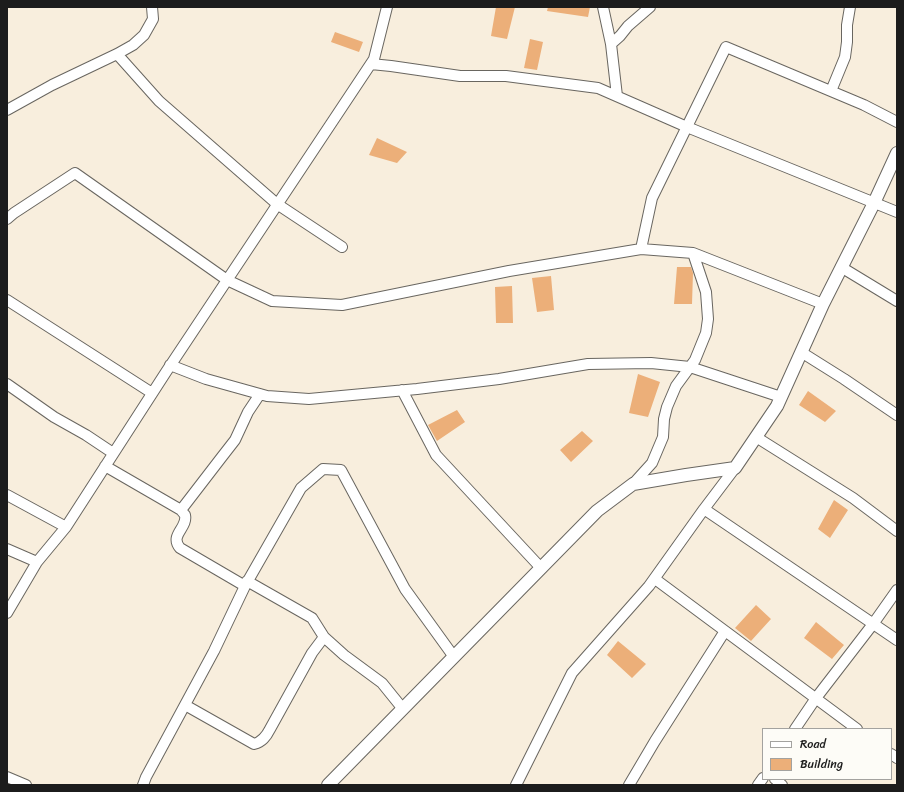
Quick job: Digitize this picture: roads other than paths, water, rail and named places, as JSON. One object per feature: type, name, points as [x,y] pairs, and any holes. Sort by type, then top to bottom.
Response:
[{"type":"street","points":[[7,110],[52,85],[133,45],[144,34],[153,19],[153,7]]},
{"type":"street","points":[[7,613],[37,562],[66,527],[170,365],[371,64],[374,59],[387,7]]},
{"type":"street","points":[[602,7],[611,44],[617,96]]},
{"type":"street","points":[[611,44],[628,26],[650,7]]},
{"type":"street","points":[[831,91],[845,57],[850,7]]},
{"type":"street","points":[[641,249],[652,198],[726,48],[864,105],[897,122]]},
{"type":"street","points":[[117,54],[159,101],[277,204],[342,247]]},
{"type":"street","points":[[371,64],[460,76],[506,76],[598,88],[687,127],[897,212]]},
{"type":"street","points":[[516,785],[572,673],[655,579],[735,468],[776,406],[823,304],[874,203],[897,153]]},
{"type":"street","points":[[9,213],[75,173],[227,280],[272,301],[342,305],[509,271],[641,249],[693,253],[823,304]]},
{"type":"street","points":[[328,785],[597,511],[634,484],[652,463],[663,437],[664,419],[667,407],[676,386],[695,360],[706,333],[708,319],[706,292],[693,253]]},
{"type":"street","points":[[841,267],[897,301]]},
{"type":"street","points":[[7,300],[152,393]]},
{"type":"street","points":[[801,352],[897,415]]},
{"type":"street","points":[[170,365],[206,379],[267,396],[309,399],[499,379],[588,364],[650,363],[690,367],[781,397]]},
{"type":"street","points":[[7,384],[54,417],[114,453]]},
{"type":"street","points":[[402,390],[436,455],[541,568]]},
{"type":"street","points":[[181,510],[235,440],[248,412],[260,394]]},
{"type":"street","points":[[756,437],[853,498],[897,531]]},
{"type":"street","points":[[105,466],[181,510],[185,515],[184,522],[176,539],[176,544],[180,548],[312,618],[324,637],[344,655],[382,683],[403,709]]},
{"type":"street","points":[[634,484],[735,468]]},
{"type":"street","points":[[143,785],[214,651],[246,584],[301,488],[323,469],[341,470],[405,589],[454,657]]},
{"type":"street","points":[[7,495],[66,527]]},
{"type":"street","points":[[704,509],[897,640]]},
{"type":"street","points":[[7,548],[37,562]]},
{"type":"street","points":[[655,579],[856,728]]},
{"type":"street","points":[[797,728],[816,698],[897,590]]},
{"type":"street","points":[[629,785],[655,741],[725,631]]},
{"type":"street","points":[[185,705],[254,744],[260,742],[266,737],[312,653],[324,637]]},
{"type":"street","points":[[7,777],[26,785]]}]
